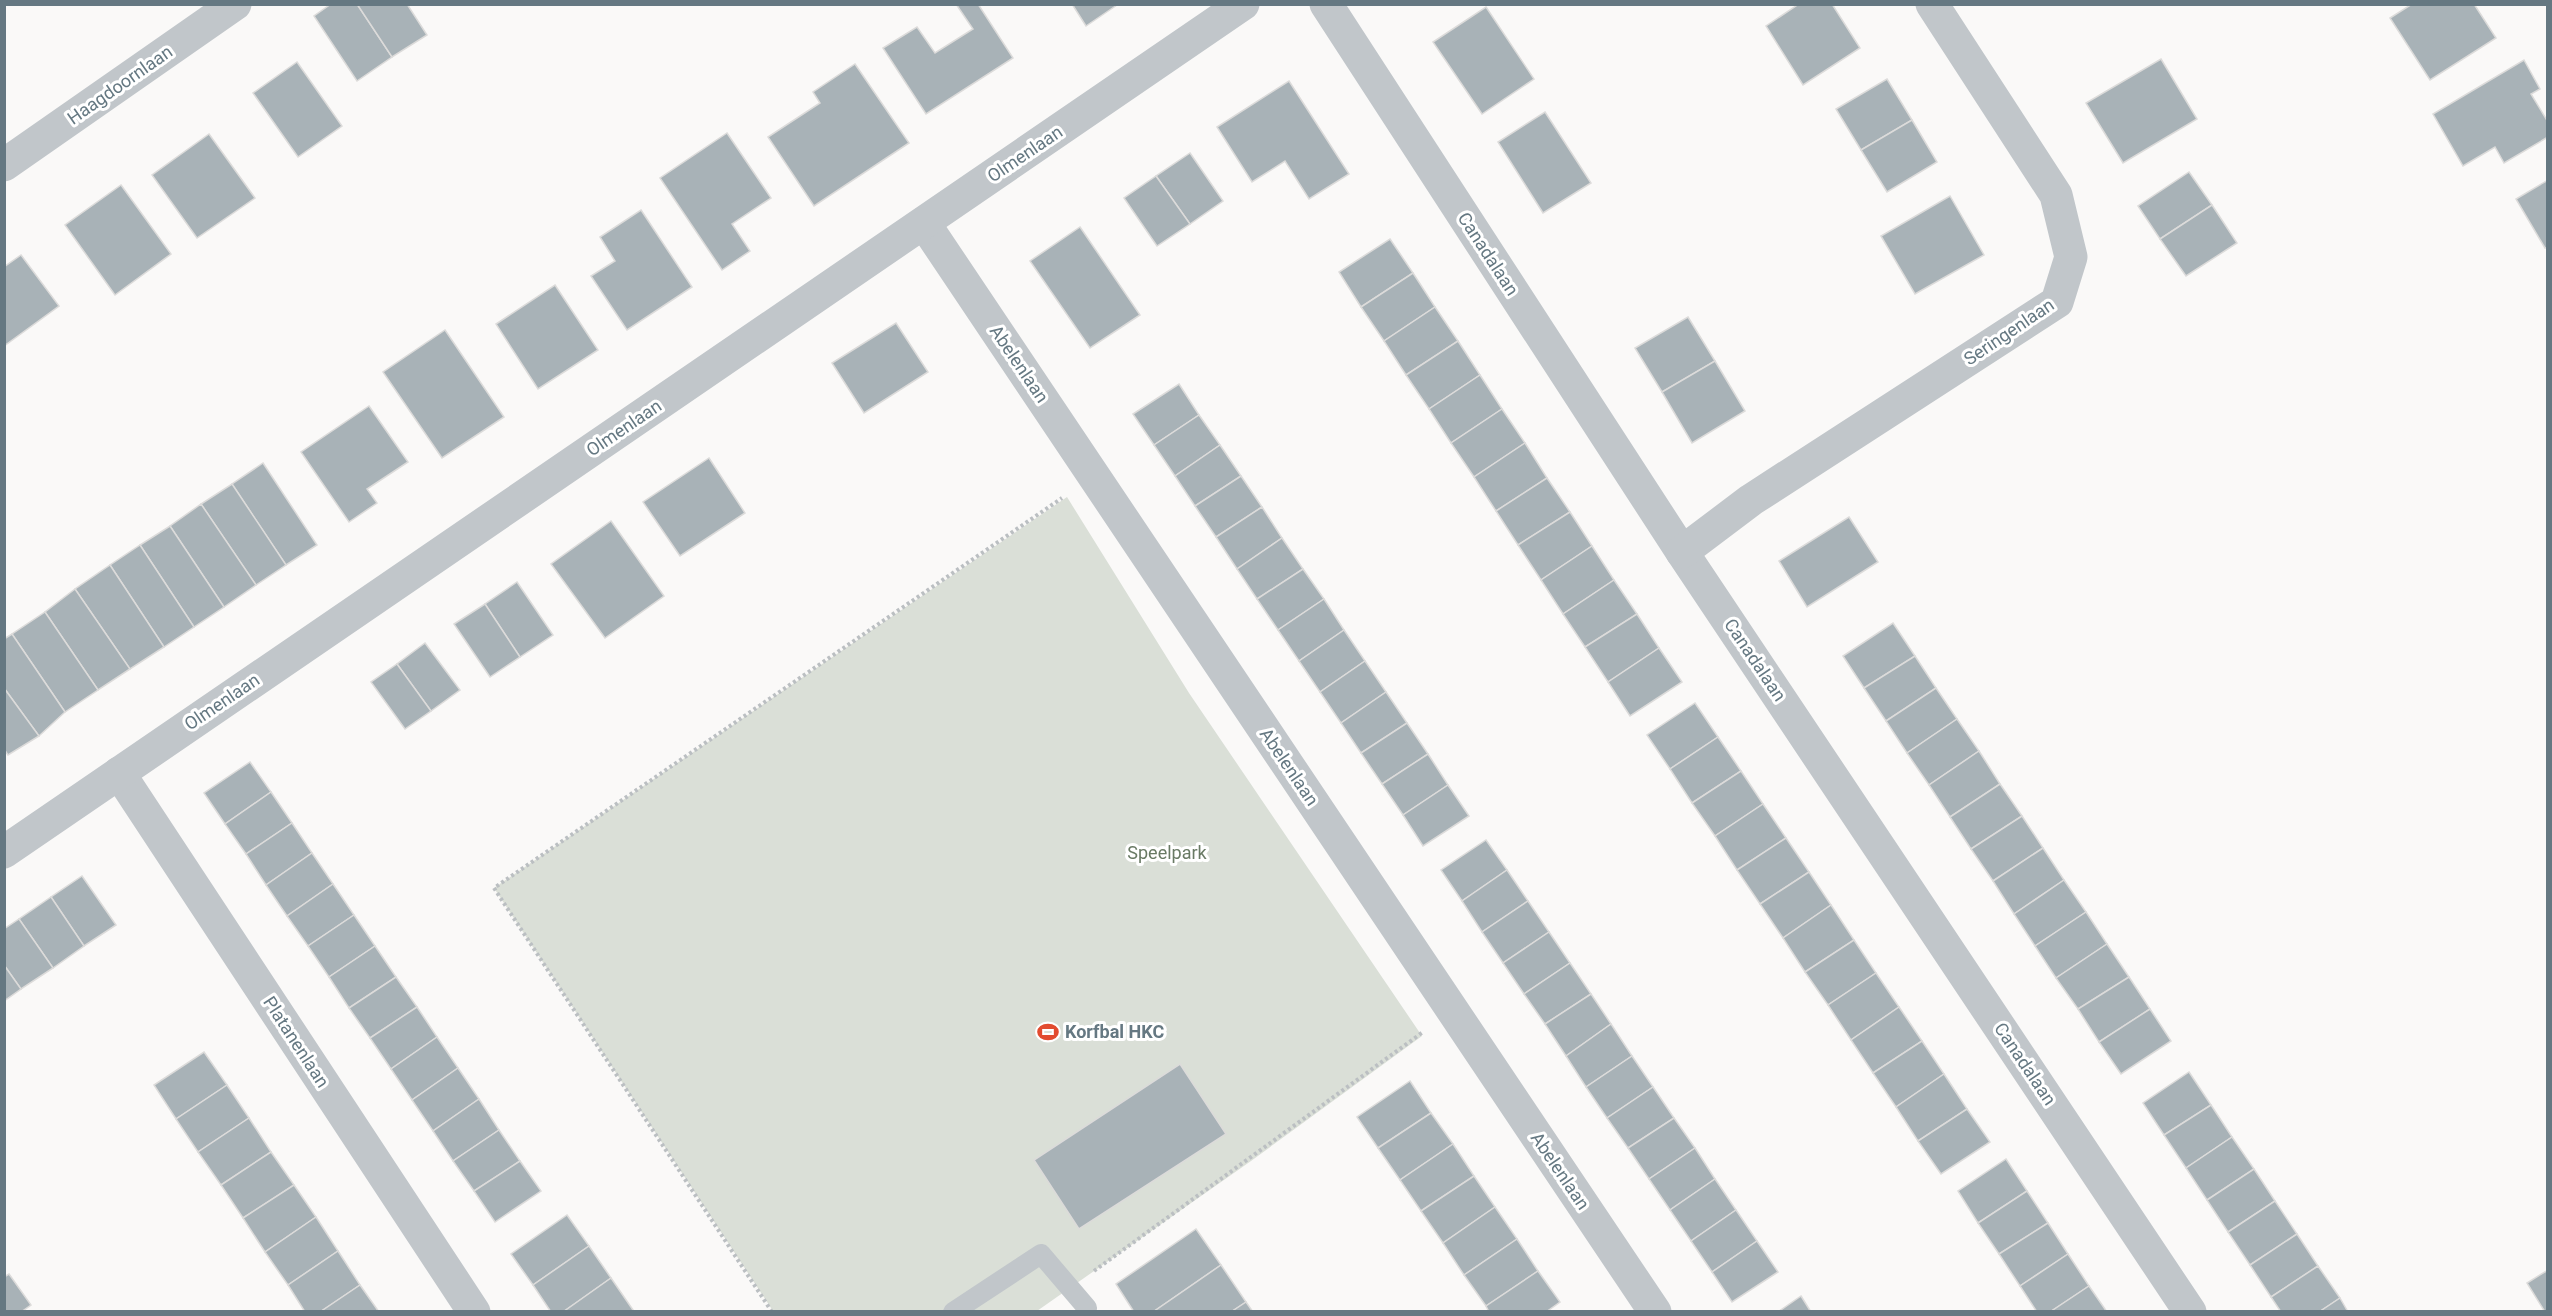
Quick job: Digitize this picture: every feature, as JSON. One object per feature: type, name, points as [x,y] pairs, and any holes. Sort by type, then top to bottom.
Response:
[{"type":"street","name":"Haagdoornlaan","points":[[4,165],[235,4]]},
{"type":"street","name":"Olmenlaan","points":[[4,852],[1243,4]]},
{"type":"street","name":"Canadalaan","points":[[1326,4],[1682,552],[2190,1311]]},
{"type":"street","name":"Seringenlaan","points":[[1682,552],[1751,500],[2057,302],[2071,257],[2056,195],[1932,4]]},
{"type":"street","name":"Abelenlaan","points":[[924,223],[1655,1311]]},
{"type":"street","name":"Platanenlaan","points":[[118,773],[474,1311]]},
{"type":"lane","points":[[953,1311],[1041,1254],[1086,1310]]},
{"type":"path","points":[[772,1311],[494,888],[1094,476]]},
{"type":"path","points":[[1086,1310],[1090,1274],[1453,1011]]},
{"type":"green space","name":"Speelpark","points":[[1067,497],[1189,693],[1422,1036],[1251,1161],[1037,1311],[773,1311],[494,888]]},
{"type":"building","points":[[331,4],[357,4],[392,57],[357,81],[314,16]]},
{"type":"building","points":[[357,4],[407,4],[427,35],[392,57]]},
{"type":"building","points":[[956,4],[978,4],[1013,58],[926,114],[883,48],[917,27],[935,53],[973,29]]},
{"type":"building","points":[[1072,4],[1116,4],[1117,5],[1086,26]]},
{"type":"building","points":[[1799,4],[1832,4],[1860,48],[1803,85],[1766,26]]},
{"type":"building","points":[[2412,4],[2474,4],[2496,38],[2430,80],[2390,18]]},
{"type":"building","points":[[1486,7],[1534,79],[1482,114],[1433,42]]},
{"type":"building","points":[[2161,59],[2197,119],[2123,163],[2086,103]]},
{"type":"building","points":[[2524,60],[2540,89],[2531,94],[2548,122],[2548,137],[2504,163],[2495,147],[2463,166],[2433,114]]},
{"type":"building","points":[[297,62],[342,126],[298,157],[253,93]]},
{"type":"building","points":[[855,64],[909,143],[814,206],[768,137],[820,103],[813,92]]},
{"type":"building","points":[[1887,79],[1912,120],[1861,150],[1836,109]]},
{"type":"building","points":[[1289,81],[1349,174],[1309,199],[1285,161],[1252,182],[1217,127]]},
{"type":"building","points":[[1545,112],[1591,183],[1543,213],[1498,142]]},
{"type":"building","points":[[1912,120],[1937,162],[1887,192],[1861,150]]},
{"type":"building","points":[[727,133],[771,198],[732,224],[750,251],[722,270],[660,178]]},
{"type":"building","points":[[209,134],[255,198],[197,238],[152,175]]},
{"type":"building","points":[[1190,153],[1223,201],[1190,224],[1156,176]]},
{"type":"building","points":[[2189,172],[2212,205],[2160,239],[2138,206]]},
{"type":"building","points":[[1156,176],[1190,224],[1157,246],[1124,198]]},
{"type":"building","points":[[2548,180],[2548,247],[2545,248],[2516,199]]},
{"type":"building","points":[[121,185],[171,254],[115,295],[65,225]]},
{"type":"building","points":[[1950,196],[1984,255],[1915,294],[1881,236]]},
{"type":"building","points":[[2212,205],[2237,243],[2186,276],[2160,239]]},
{"type":"building","points":[[641,210],[692,287],[627,330],[591,276],[615,261],[600,237]]},
{"type":"building","points":[[1080,227],[1140,315],[1090,348],[1030,261]]},
{"type":"building","points":[[1390,239],[1413,273],[1361,307],[1339,272]]},
{"type":"building","points":[[21,255],[59,306],[4,346],[4,267]]},
{"type":"building","points":[[1413,273],[1435,307],[1384,341],[1361,307]]},
{"type":"building","points":[[555,285],[598,350],[538,389],[496,324]]},
{"type":"building","points":[[1435,307],[1458,341],[1406,375],[1384,341]]},
{"type":"building","points":[[1688,317],[1715,361],[1662,392],[1635,348]]},
{"type":"building","points":[[896,323],[928,372],[864,413],[832,363]]},
{"type":"building","points":[[445,330],[504,417],[442,458],[383,372]]},
{"type":"building","points":[[1458,341],[1480,375],[1429,409],[1406,375]]},
{"type":"building","points":[[1715,361],[1745,411],[1692,443],[1662,392]]},
{"type":"building","points":[[1480,375],[1502,409],[1451,443],[1429,409]]},
{"type":"building","points":[[1179,384],[1199,415],[1154,445],[1133,414]]},
{"type":"building","points":[[369,406],[408,462],[367,489],[377,503],[349,522],[301,452]]},
{"type":"building","points":[[1502,409],[1525,443],[1474,477],[1451,443]]},
{"type":"building","points":[[1199,415],[1220,445],[1175,476],[1154,445]]},
{"type":"building","points":[[1525,443],[1547,478],[1496,511],[1474,477]]},
{"type":"building","points":[[1220,445],[1241,476],[1195,506],[1175,476]]},
{"type":"building","points":[[709,458],[745,513],[680,556],[643,502]]},
{"type":"building","points":[[263,463],[317,545],[286,565],[232,484]]},
{"type":"building","points":[[1241,476],[1262,507],[1216,537],[1195,506]]},
{"type":"building","points":[[1547,478],[1570,512],[1518,545],[1496,511]]},
{"type":"building","points":[[232,484],[286,565],[256,585],[201,504]]},
{"type":"building","points":[[201,504],[256,585],[224,607],[170,526]]},
{"type":"building","points":[[1262,507],[1282,538],[1237,569],[1216,537]]},
{"type":"building","points":[[1570,512],[1592,546],[1541,580],[1518,545]]},
{"type":"building","points":[[1849,517],[1878,562],[1807,607],[1779,561]]},
{"type":"building","points":[[611,521],[664,596],[605,638],[551,564]]},
{"type":"building","points":[[170,526],[224,607],[194,627],[140,545]]},
{"type":"building","points":[[1282,538],[1303,569],[1257,599],[1237,569]]},
{"type":"building","points":[[140,545],[194,627],[164,647],[110,565]]},
{"type":"building","points":[[1592,546],[1614,580],[1563,614],[1541,580]]},
{"type":"building","points":[[110,565],[164,647],[130,669],[75,589]]},
{"type":"building","points":[[1303,569],[1324,599],[1278,630],[1257,599]]},
{"type":"building","points":[[1614,580],[1637,614],[1585,647],[1563,614]]},
{"type":"building","points":[[517,582],[553,635],[520,657],[485,604]]},
{"type":"building","points":[[75,589],[130,669],[98,690],[45,612]]},
{"type":"building","points":[[1324,599],[1344,630],[1299,661],[1278,630]]},
{"type":"building","points":[[485,604],[520,657],[490,677],[454,624]]},
{"type":"building","points":[[45,612],[98,690],[65,712],[12,634]]},
{"type":"building","points":[[1637,614],[1659,648],[1608,682],[1585,647]]},
{"type":"building","points":[[1893,623],[1915,656],[1864,688],[1843,656]]},
{"type":"building","points":[[1344,630],[1365,661],[1320,692],[1299,661]]},
{"type":"building","points":[[12,634],[65,712],[39,736],[4,688],[4,639]]},
{"type":"building","points":[[425,643],[460,690],[431,711],[397,664]]},
{"type":"building","points":[[1659,648],[1682,682],[1630,716],[1608,682]]},
{"type":"building","points":[[1915,656],[1936,688],[1886,721],[1864,688]]},
{"type":"building","points":[[1365,661],[1386,692],[1341,723],[1320,692]]},
{"type":"building","points":[[397,664],[431,711],[405,729],[371,682]]},
{"type":"building","points":[[4,688],[39,736],[8,755],[4,749]]},
{"type":"building","points":[[1936,688],[1957,719],[1907,753],[1886,721]]},
{"type":"building","points":[[1386,692],[1407,723],[1361,753],[1341,723]]},
{"type":"building","points":[[1695,703],[1718,737],[1670,769],[1647,735]]},
{"type":"building","points":[[1957,719],[1979,751],[1929,785],[1907,753]]},
{"type":"building","points":[[1407,723],[1428,754],[1382,784],[1361,753]]},
{"type":"building","points":[[1718,737],[1741,771],[1692,803],[1670,769]]},
{"type":"building","points":[[1979,751],[2000,784],[1950,817],[1929,785]]},
{"type":"building","points":[[1428,754],[1448,785],[1403,815],[1382,784]]},
{"type":"building","points":[[250,762],[271,792],[225,824],[204,793]]},
{"type":"building","points":[[1741,771],[1763,804],[1715,836],[1692,803]]},
{"type":"building","points":[[2000,784],[2022,816],[1971,849],[1950,817]]},
{"type":"building","points":[[1448,785],[1469,816],[1423,846],[1403,815]]},
{"type":"building","points":[[271,792],[292,823],[246,854],[225,824]]},
{"type":"building","points":[[1763,804],[1786,838],[1737,870],[1715,836]]},
{"type":"building","points":[[2022,816],[2043,848],[1993,881],[1971,849]]},
{"type":"building","points":[[292,823],[312,853],[266,885],[246,854]]},
{"type":"building","points":[[1786,838],[1809,872],[1760,904],[1737,870]]},
{"type":"building","points":[[1486,840],[1507,870],[1462,901],[1441,870]]},
{"type":"building","points":[[2043,848],[2064,880],[2014,914],[1993,881]]},
{"type":"building","points":[[312,853],[333,884],[287,916],[266,885]]},
{"type":"building","points":[[1507,870],[1528,901],[1482,932],[1462,901]]},
{"type":"building","points":[[1809,872],[1831,905],[1783,938],[1760,904]]},
{"type":"building","points":[[82,876],[116,925],[84,946],[51,897]]},
{"type":"building","points":[[2064,880],[2086,912],[2035,946],[2014,914]]},
{"type":"building","points":[[333,884],[354,915],[308,946],[287,916]]},
{"type":"building","points":[[51,897],[84,946],[53,968],[19,919]]},
{"type":"building","points":[[1528,901],[1549,932],[1503,963],[1482,932]]},
{"type":"building","points":[[1831,905],[1854,940],[1805,972],[1783,938]]},
{"type":"building","points":[[2086,912],[2107,944],[2056,978],[2035,946]]},
{"type":"building","points":[[354,915],[375,946],[329,977],[308,946]]},
{"type":"building","points":[[19,919],[53,968],[21,989],[4,965],[4,929]]},
{"type":"building","points":[[1549,932],[1570,963],[1524,994],[1503,963]]},
{"type":"building","points":[[1854,940],[1876,973],[1828,1005],[1805,972]]},
{"type":"building","points":[[2107,944],[2129,977],[2078,1009],[2056,978]]},
{"type":"building","points":[[375,946],[396,977],[349,1008],[329,977]]},
{"type":"building","points":[[1570,963],[1591,994],[1545,1024],[1524,994]]},
{"type":"building","points":[[4,965],[21,989],[4,1001]]},
{"type":"building","points":[[1876,973],[1899,1007],[1851,1040],[1828,1005]]},
{"type":"building","points":[[396,977],[417,1007],[370,1038],[349,1008]]},
{"type":"building","points":[[2129,977],[2150,1009],[2099,1042],[2078,1009]]},
{"type":"building","points":[[1591,994],[1611,1024],[1566,1056],[1545,1024]]},
{"type":"building","points":[[417,1007],[437,1037],[391,1069],[370,1038]]},
{"type":"building","points":[[1899,1007],[1922,1041],[1873,1073],[1851,1040]]},
{"type":"building","points":[[2150,1009],[2171,1041],[2121,1074],[2099,1042]]},
{"type":"building","points":[[1611,1024],[1632,1056],[1586,1087],[1566,1056]]},
{"type":"building","points":[[437,1037],[458,1068],[412,1100],[391,1069]]},
{"type":"building","points":[[1922,1041],[1944,1074],[1896,1107],[1873,1073]]},
{"type":"building","points":[[204,1052],[227,1085],[176,1119],[154,1085]]},
{"type":"building","points":[[1632,1056],[1653,1087],[1607,1118],[1586,1087]]},
{"type":"building","points":[[1180,1064],[1226,1134],[1079,1229],[1034,1160]]},
{"type":"building","points":[[458,1068],[479,1099],[433,1131],[412,1100]]},
{"type":"building","points":[[2189,1072],[2211,1105],[2164,1135],[2143,1103]]},
{"type":"building","points":[[1944,1074],[1967,1109],[1918,1141],[1896,1107]]},
{"type":"building","points":[[1410,1081],[1431,1113],[1378,1148],[1357,1117]]},
{"type":"building","points":[[227,1085],[249,1118],[198,1152],[176,1119]]},
{"type":"building","points":[[1653,1087],[1674,1118],[1628,1148],[1607,1118]]},
{"type":"building","points":[[479,1099],[499,1130],[453,1161],[433,1131]]},
{"type":"building","points":[[2211,1105],[2232,1137],[2186,1168],[2164,1135]]},
{"type":"building","points":[[1967,1109],[1990,1142],[1941,1174],[1918,1141]]},
{"type":"building","points":[[1431,1113],[1453,1144],[1400,1180],[1378,1148]]},
{"type":"building","points":[[249,1118],[271,1152],[221,1185],[198,1152]]},
{"type":"building","points":[[1674,1118],[1695,1148],[1649,1179],[1628,1148]]},
{"type":"building","points":[[499,1130],[520,1161],[474,1191],[453,1161]]},
{"type":"building","points":[[2232,1137],[2254,1169],[2207,1200],[2186,1168]]},
{"type":"building","points":[[1453,1144],[1474,1176],[1421,1211],[1400,1180]]},
{"type":"building","points":[[1695,1148],[1715,1179],[1670,1210],[1649,1179]]},
{"type":"building","points":[[271,1152],[294,1185],[243,1218],[221,1185]]},
{"type":"building","points":[[2006,1159],[2027,1191],[1978,1223],[1958,1191]]},
{"type":"building","points":[[520,1161],[541,1191],[495,1222],[474,1191]]},
{"type":"building","points":[[2254,1169],[2275,1201],[2228,1232],[2207,1200]]},
{"type":"building","points":[[1474,1176],[1495,1207],[1443,1243],[1421,1211]]},
{"type":"building","points":[[1715,1179],[1736,1210],[1691,1241],[1670,1210]]},
{"type":"building","points":[[294,1185],[316,1217],[265,1252],[243,1218]]},
{"type":"building","points":[[2027,1191],[2048,1223],[1999,1254],[1978,1223]]},
{"type":"building","points":[[2275,1201],[2297,1234],[2250,1265],[2228,1232]]},
{"type":"building","points":[[1495,1207],[1517,1239],[1464,1275],[1443,1243]]},
{"type":"building","points":[[1736,1210],[1757,1241],[1712,1272],[1691,1241]]},
{"type":"building","points":[[567,1215],[589,1246],[533,1285],[511,1254]]},
{"type":"building","points":[[316,1217],[338,1251],[288,1285],[265,1252]]},
{"type":"building","points":[[2048,1223],[2068,1254],[2020,1286],[1999,1254]]},
{"type":"building","points":[[1196,1229],[1221,1265],[1153,1312],[1134,1312],[1116,1284]]},
{"type":"building","points":[[2297,1234],[2318,1266],[2271,1297],[2250,1265]]},
{"type":"building","points":[[1517,1239],[1538,1271],[1486,1306],[1464,1275]]},
{"type":"building","points":[[1757,1241],[1778,1272],[1732,1302],[1712,1272]]},
{"type":"building","points":[[589,1246],[611,1278],[563,1312],[551,1312],[533,1285]]},
{"type":"building","points":[[338,1251],[360,1285],[320,1312],[305,1312],[288,1285]]},
{"type":"building","points":[[2068,1254],[2089,1286],[2050,1312],[2037,1312],[2020,1286]]},
{"type":"building","points":[[1221,1265],[1246,1302],[1231,1312],[1153,1312]]},
{"type":"building","points":[[2318,1266],[2340,1298],[2319,1312],[2281,1312],[2271,1297]]},
{"type":"building","points":[[2548,1270],[2548,1312],[2545,1312],[2527,1283]]},
{"type":"building","points":[[1538,1271],[1560,1302],[1546,1312],[1489,1312],[1486,1306]]},
{"type":"building","points":[[9,1274],[31,1305],[21,1312],[4,1312],[4,1277]]},
{"type":"building","points":[[611,1278],[633,1310],[631,1312],[563,1312]]},
{"type":"building","points":[[360,1285],[379,1312],[320,1312]]},
{"type":"building","points":[[2089,1286],[2107,1312],[2050,1312]]},
{"type":"building","points":[[1801,1296],[1811,1312],[1778,1312]]},
{"type":"building","points":[[2340,1298],[2348,1312],[2319,1312]]},
{"type":"building","points":[[1246,1302],[1253,1312],[1231,1312]]},
{"type":"place","name":"Korfbal HKC","points":[[1048,1032]]}]
